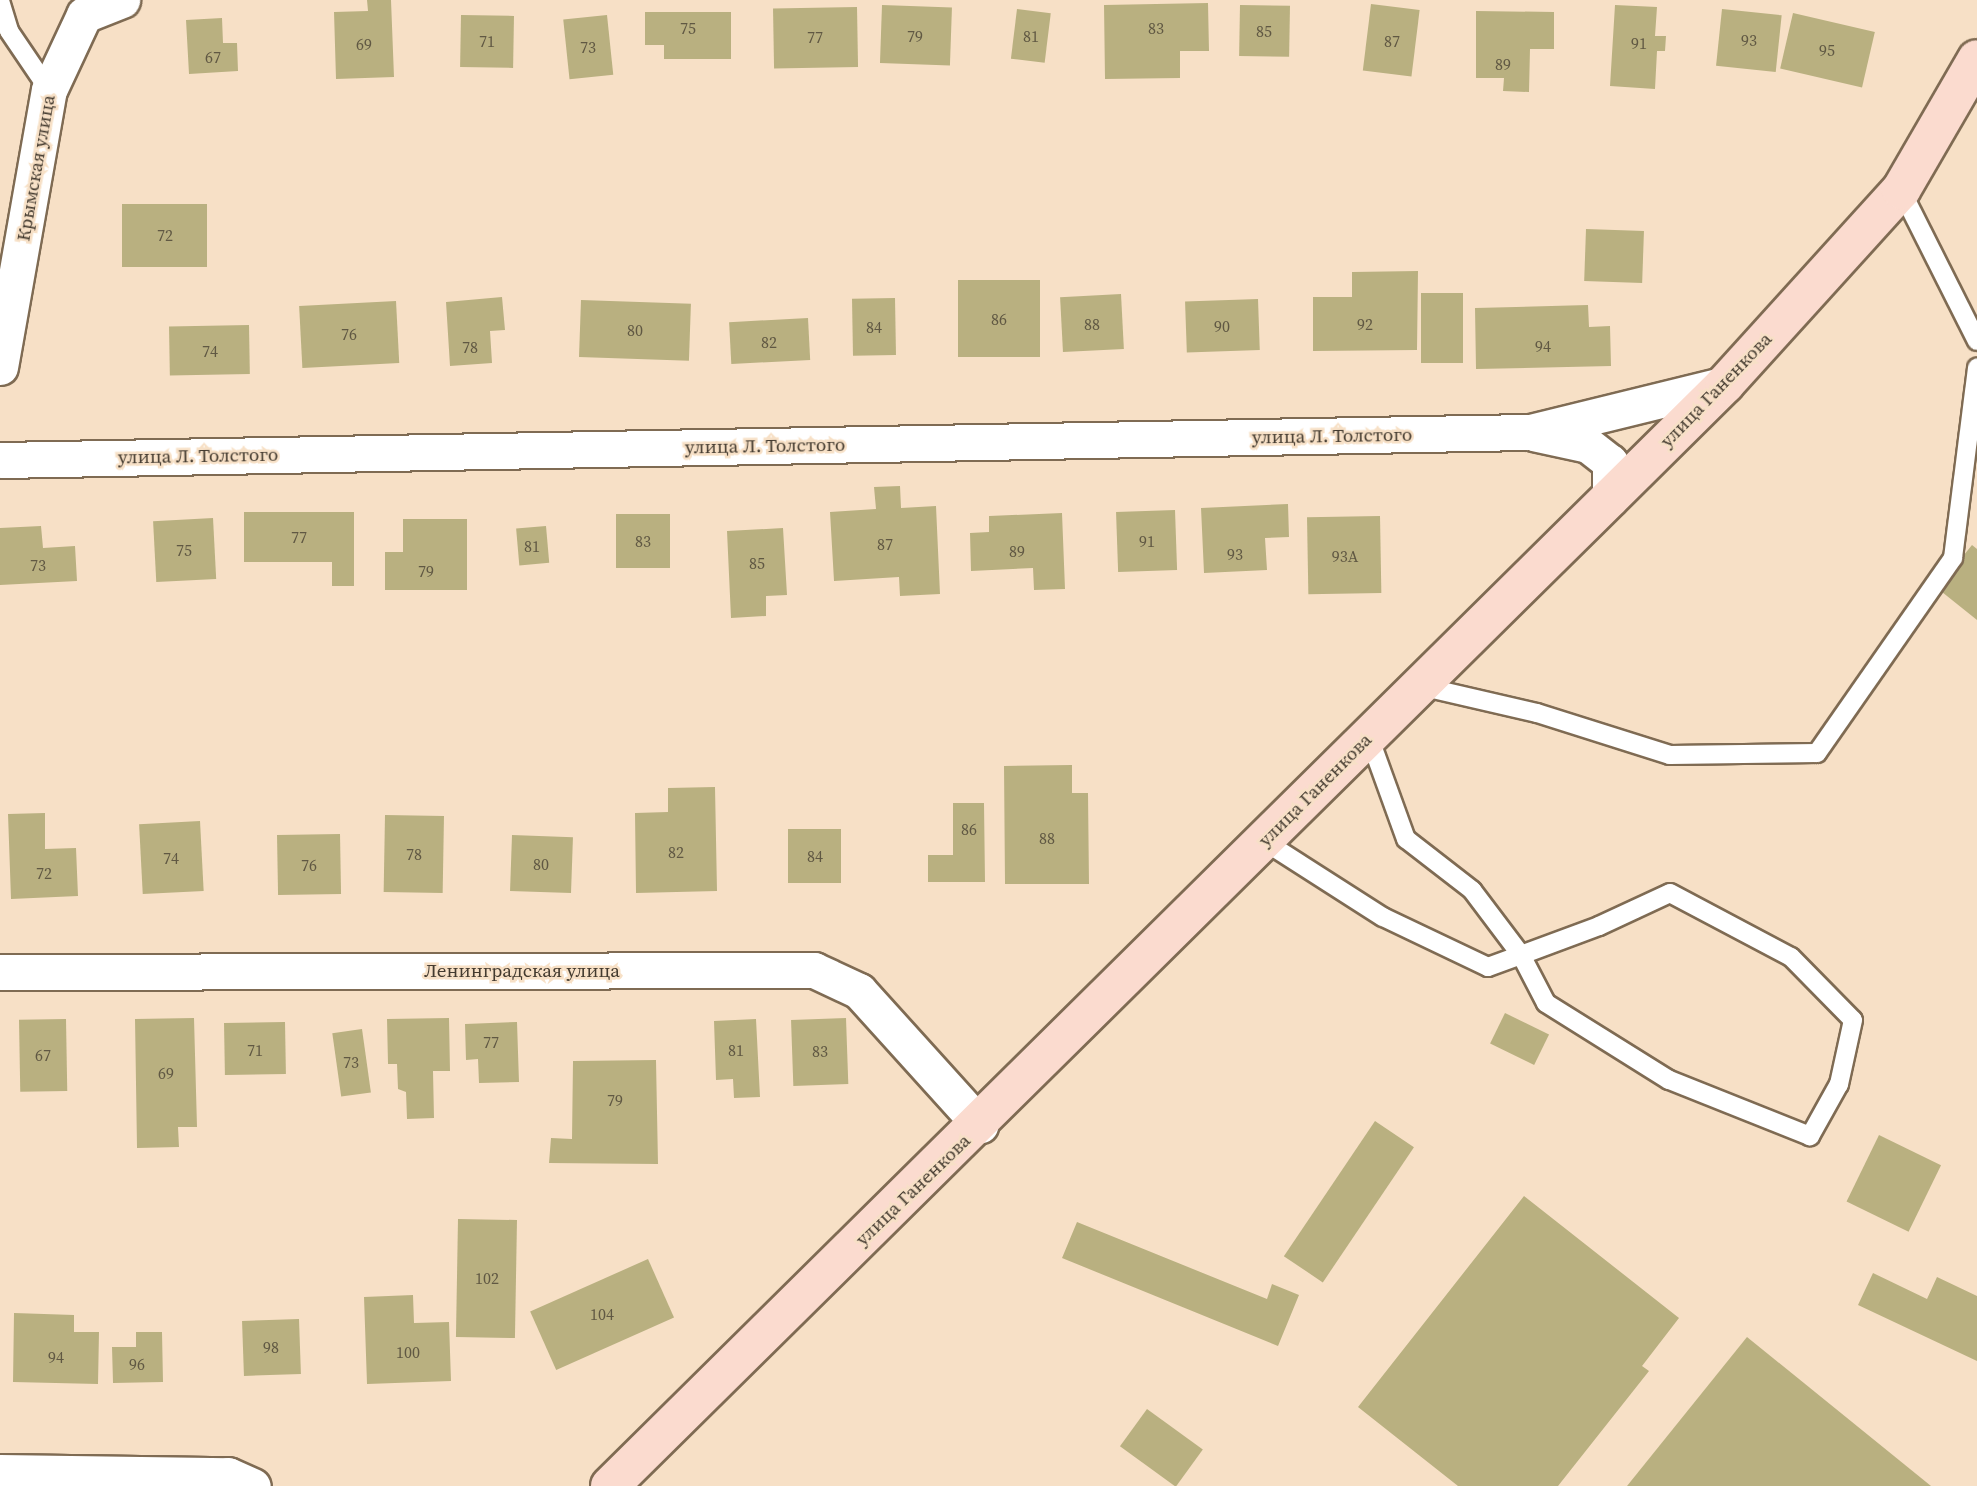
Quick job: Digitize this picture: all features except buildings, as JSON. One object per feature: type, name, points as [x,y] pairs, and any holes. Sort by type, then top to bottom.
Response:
[{"type":"street","name":"Крымская улица","points":[[0,367],[49,90],[85,15],[122,0]]},
{"type":"street","name":"улица Ганенкова","points":[[610,1486],[980,1125],[1725,384],[1901,190],[1977,59]]},
{"type":"street","name":"улица Л. Толстого","points":[[0,460],[1530,432],[1725,384]]},
{"type":"street","name":"улица Л. Толстого","points":[[1530,432],[1588,445],[1610,462],[1610,499]]},
{"type":"street","name":"Ленинградская улица","points":[[0,972],[814,970],[859,991],[980,1125]]},
{"type":"street","points":[[0,1472],[228,1475],[253,1486]]},
{"type":"lane","points":[[0,1],[9,31],[49,90]]},
{"type":"lane","points":[[1901,190],[1977,341]]},
{"type":"lane","points":[[1420,686],[1537,713],[1671,755],[1816,753],[1953,558],[1977,368]]},
{"type":"lane","points":[[1264,841],[1383,917],[1488,967],[1521,955],[1670,893],[1791,957],[1853,1020],[1839,1084],[1810,1136],[1669,1080],[1546,1003],[1521,955],[1472,890],[1406,839],[1369,737]]}]
